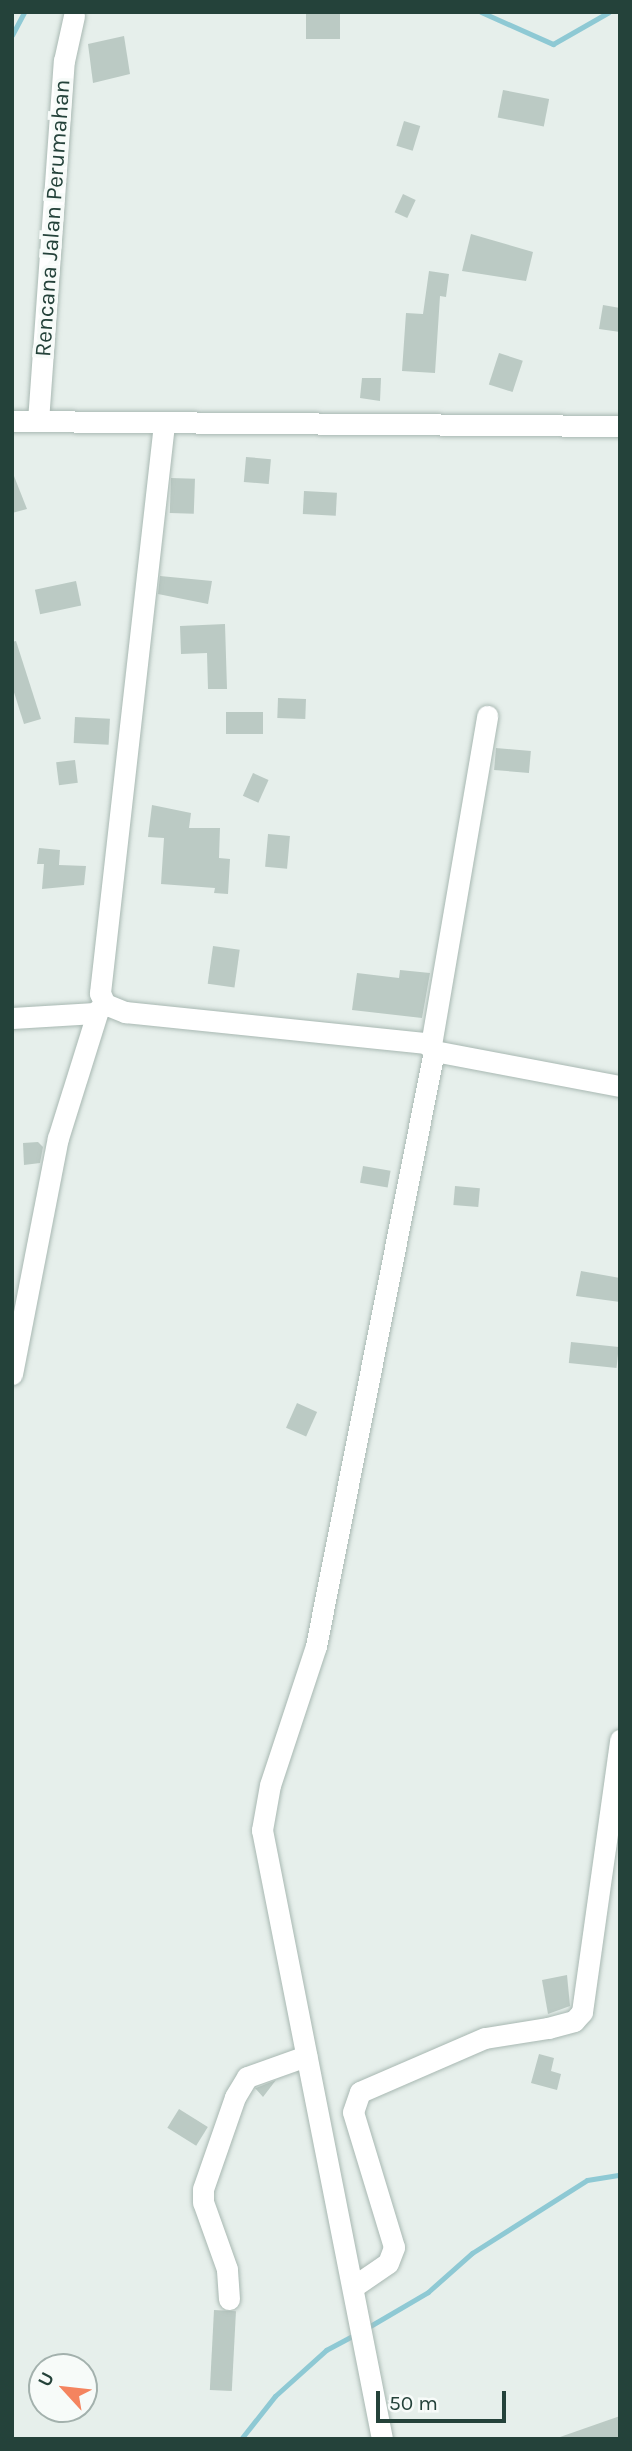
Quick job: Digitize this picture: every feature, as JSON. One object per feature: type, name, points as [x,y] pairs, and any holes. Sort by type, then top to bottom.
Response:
[{"type":"street","name":"Rencana Jalan Perumahan","points":[[38,421],[64,61],[75,16]]},
{"type":"street","points":[[12,421],[620,426]]},
{"type":"street","points":[[12,1374],[58,1138],[102,1007],[98,979],[164,424]]},
{"type":"street","points":[[382,2439],[263,1847],[263,1817],[315,1654],[433,1048],[487,716]]},
{"type":"street","points":[[12,1018],[102,1007],[125,1012],[433,1048],[620,1086]]},
{"type":"street","points":[[354,2295],[388,2263],[394,2246],[353,2112],[360,2092],[485,2038],[548,2028],[574,2021],[582,2012],[620,1741]]},
{"type":"street","points":[[229,2299],[227,2269],[203,2202],[203,2189],[236,2098],[247,2077],[306,2056]]},
{"type":"building","points":[[306,12],[340,12],[340,39],[306,39]]},
{"type":"building","points":[[124,36],[130,74],[93,83],[88,44]]},
{"type":"building","points":[[503,90],[549,99],[544,126],[498,117]]},
{"type":"building","points":[[404,121],[420,126],[413,151],[396,146]]},
{"type":"building","points":[[403,194],[416,200],[407,218],[395,212]]},
{"type":"building","points":[[471,234],[533,252],[526,281],[462,271]]},
{"type":"building","points":[[429,271],[449,274],[446,297],[440,296],[435,373],[402,371],[406,313],[423,314]]},
{"type":"building","points":[[603,305],[620,308],[620,332],[599,329]]},
{"type":"building","points":[[499,353],[523,361],[513,392],[489,384]]},
{"type":"building","points":[[362,378],[381,378],[380,401],[360,398]]},
{"type":"building","points":[[246,457],[271,459],[269,484],[244,482]]},
{"type":"building","points":[[12,471],[27,509],[12,513]]},
{"type":"building","points":[[171,478],[195,479],[194,514],[170,513]]},
{"type":"building","points":[[304,491],[337,493],[336,516],[303,514]]},
{"type":"building","points":[[160,576],[212,581],[208,604],[158,594]]},
{"type":"building","points":[[76,581],[81,605],[40,614],[35,590]]},
{"type":"building","points":[[225,624],[227,689],[208,689],[207,653],[181,654],[180,626]]},
{"type":"building","points":[[16,641],[41,719],[24,724],[12,686],[12,642]]},
{"type":"building","points":[[278,698],[306,699],[305,719],[277,718]]},
{"type":"building","points":[[226,712],[263,712],[263,734],[226,734]]},
{"type":"building","points":[[75,717],[110,719],[109,745],[74,743]]},
{"type":"building","points":[[496,748],[531,751],[529,773],[494,770]]},
{"type":"building","points":[[75,760],[78,783],[59,785],[56,762]]},
{"type":"building","points":[[253,773],[269,780],[258,803],[243,796]]},
{"type":"building","points":[[152,805],[191,813],[189,828],[220,828],[219,858],[230,859],[228,894],[214,893],[215,888],[161,884],[164,838],[148,837]]},
{"type":"building","points":[[268,834],[290,836],[287,869],[265,867]]},
{"type":"building","points":[[39,848],[60,850],[59,865],[86,866],[84,885],[42,889],[44,864],[37,864]]},
{"type":"building","points":[[213,946],[240,950],[234,987],[208,984]]},
{"type":"building","points":[[400,970],[430,973],[422,1018],[352,1010],[357,973],[399,978]]},
{"type":"building","points":[[38,1142],[43,1147],[40,1163],[24,1165],[23,1143]]},
{"type":"building","points":[[363,1166],[391,1171],[388,1188],[360,1183]]},
{"type":"building","points":[[455,1186],[480,1188],[478,1207],[453,1205]]},
{"type":"building","points":[[581,1271],[620,1278],[620,1302],[576,1296]]},
{"type":"building","points":[[571,1342],[619,1347],[617,1368],[569,1363]]},
{"type":"building","points":[[297,1403],[317,1412],[306,1437],[286,1428]]},
{"type":"building","points":[[567,1975],[570,2006],[548,2014],[542,1980]]},
{"type":"building","points":[[539,2054],[554,2058],[551,2071],[561,2074],[557,2090],[531,2083]]},
{"type":"building","points":[[276,2080],[263,2097],[255,2088],[256,2088]]},
{"type":"building","points":[[179,2109],[208,2127],[196,2146],[167,2128]]},
{"type":"building","points":[[214,2310],[236,2311],[232,2391],[210,2390]]},
{"type":"building","points":[[620,2416],[620,2439],[560,2437]]},
{"type":"waterway","points":[[12,35],[24,12]]},
{"type":"waterway","points":[[481,12],[553,44],[609,12]]},
{"type":"waterway","points":[[365,2329],[428,2292],[472,2253],[587,2180],[620,2175]]},
{"type":"waterway","points":[[241,2439],[275,2396],[326,2350],[356,2334]]}]
